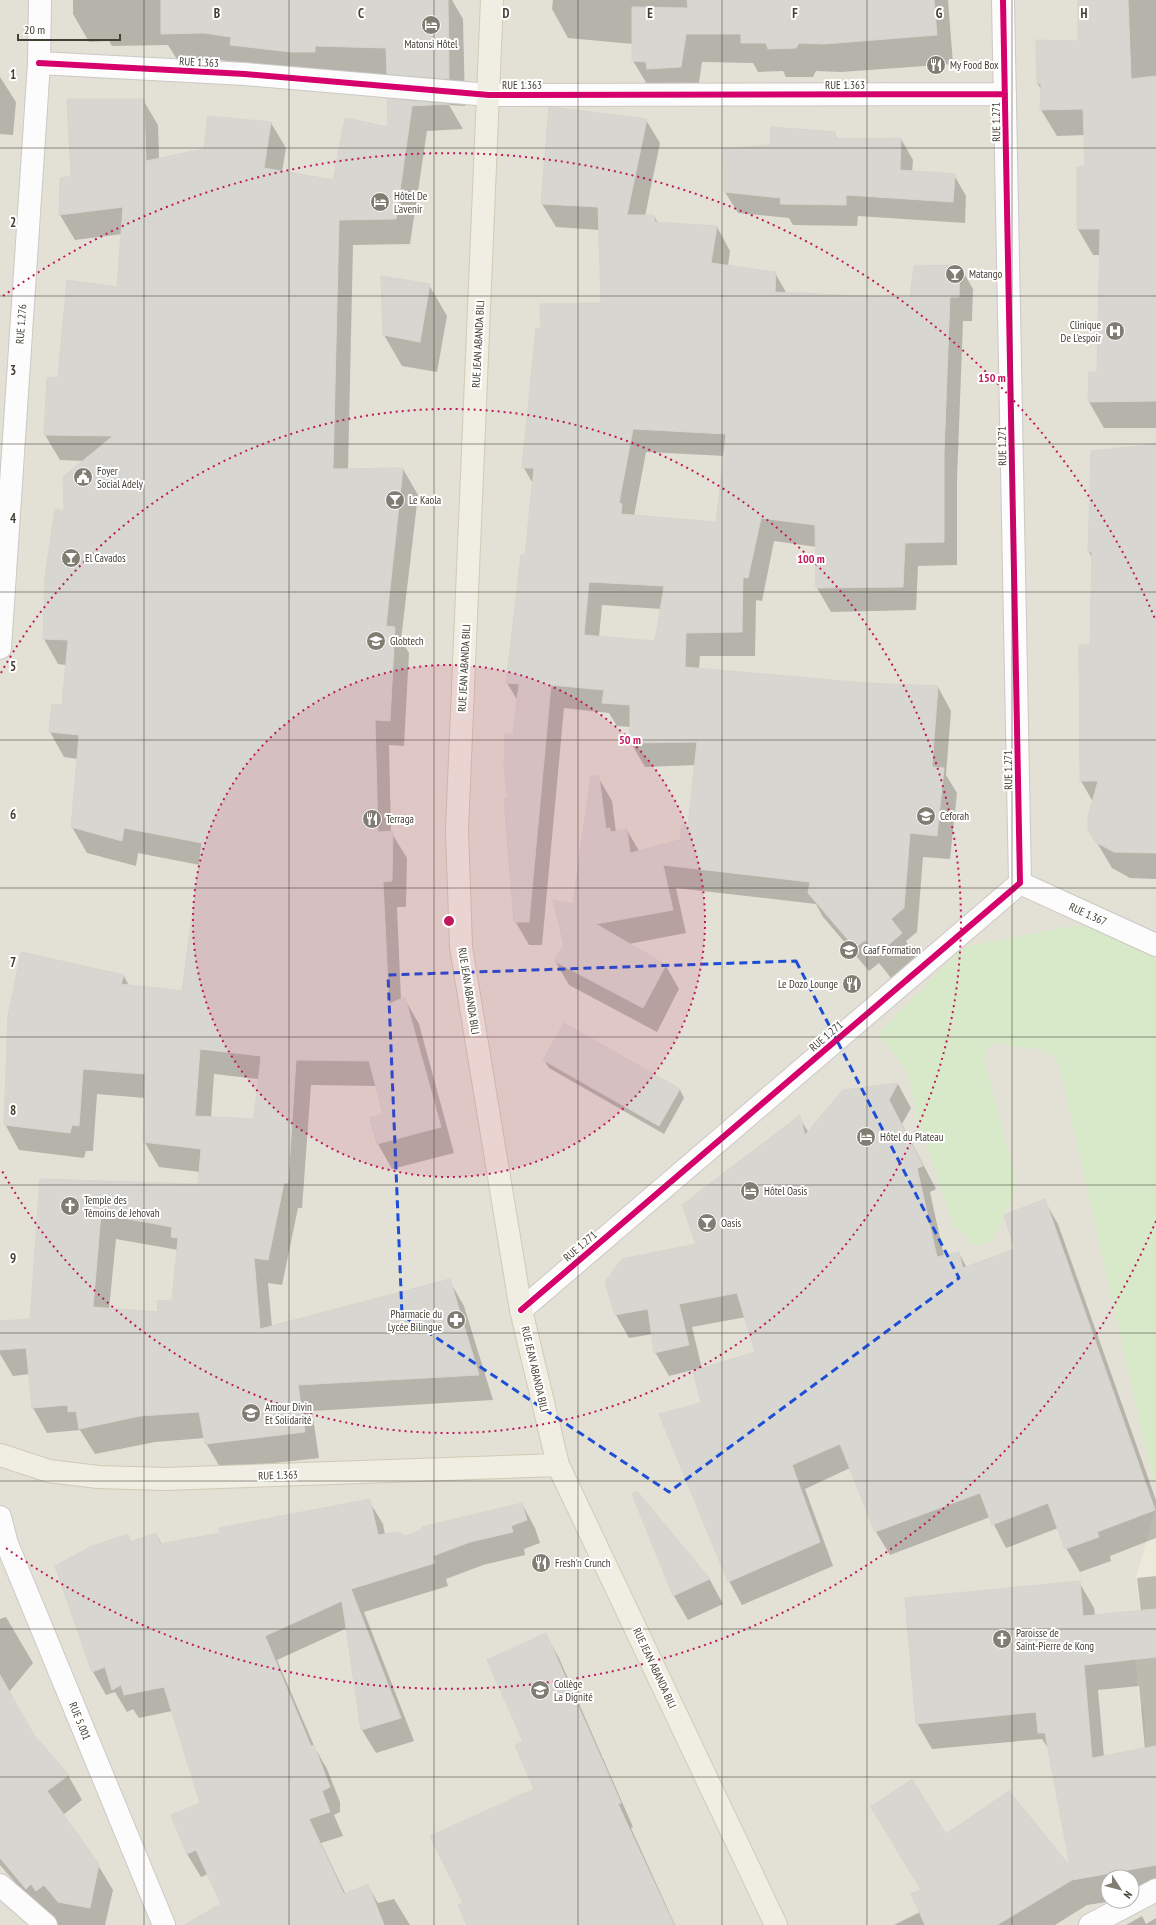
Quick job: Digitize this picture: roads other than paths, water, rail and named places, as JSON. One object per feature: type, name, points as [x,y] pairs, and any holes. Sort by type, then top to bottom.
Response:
[{"type":"main road","name":"RUE JEAN ABANDA BILI","points":[[492,0],[457,830],[461,947],[522,1310],[558,1465],[776,1925]]},
{"type":"main road","name":"RUE 1.363","points":[[0,1454],[49,1471],[98,1477],[157,1479],[558,1465]]},
{"type":"street","name":"RUE 1.276","points":[[0,648],[39,63],[40,0]]},
{"type":"street","name":"RUE 1.271","points":[[522,1310],[1020,883],[1003,0]]},
{"type":"street","name":"RUE 1.363","points":[[39,63],[244,74],[489,95],[1006,94]]},
{"type":"street","name":"RUE 1.367","points":[[1020,883],[1156,945]]},
{"type":"street","name":"RUE 5.001","points":[[0,1517],[7,1544],[164,1925]]},
{"type":"street","points":[[0,1885],[46,1925]]},
{"type":"street","points":[[1090,1925],[1156,1890]]},
{"type":"place","name":"Matonsi Hôtel","points":[[431,25]]},
{"type":"place","name":"My Food Box","points":[[936,65]]},
{"type":"place","name":"Hôtel De L'avenir","points":[[380,202]]},
{"type":"place","name":"Matango","points":[[955,274]]},
{"type":"place","name":"Clinique De L'espoir","points":[[1115,331]]},
{"type":"place","name":"Foyer Social Adely","points":[[83,477]]},
{"type":"place","name":"Le Kaola","points":[[395,500]]},
{"type":"place","name":"El Cavados","points":[[71,558]]},
{"type":"place","name":"Globtech","points":[[376,641]]},
{"type":"place","name":"Ceforah","points":[[926,816]]},
{"type":"place","name":"Terraga","points":[[372,819]]},
{"type":"place","name":"Caaf Formation","points":[[849,950]]},
{"type":"place","name":"Le Dozo Lounge","points":[[852,984]]},
{"type":"place","name":"Hôtel du Plateau","points":[[866,1137]]},
{"type":"place","name":"Hôtel Oasis","points":[[750,1191]]},
{"type":"place","name":"Temple des Témoins de Jehovah","points":[[70,1206]]},
{"type":"place","name":"Oasis","points":[[707,1223]]},
{"type":"place","name":"Pharmacie du Lycée Bilingue","points":[[456,1320]]},
{"type":"place","name":"Amour Divin Et Solidarité","points":[[251,1413]]},
{"type":"place","name":"Fresh'n Crunch","points":[[541,1563]]},
{"type":"place","name":"Paroisse de Saint-Pierre de Kong","points":[[1002,1639]]},
{"type":"place","name":"Collège La Dignité","points":[[540,1690]]}]
